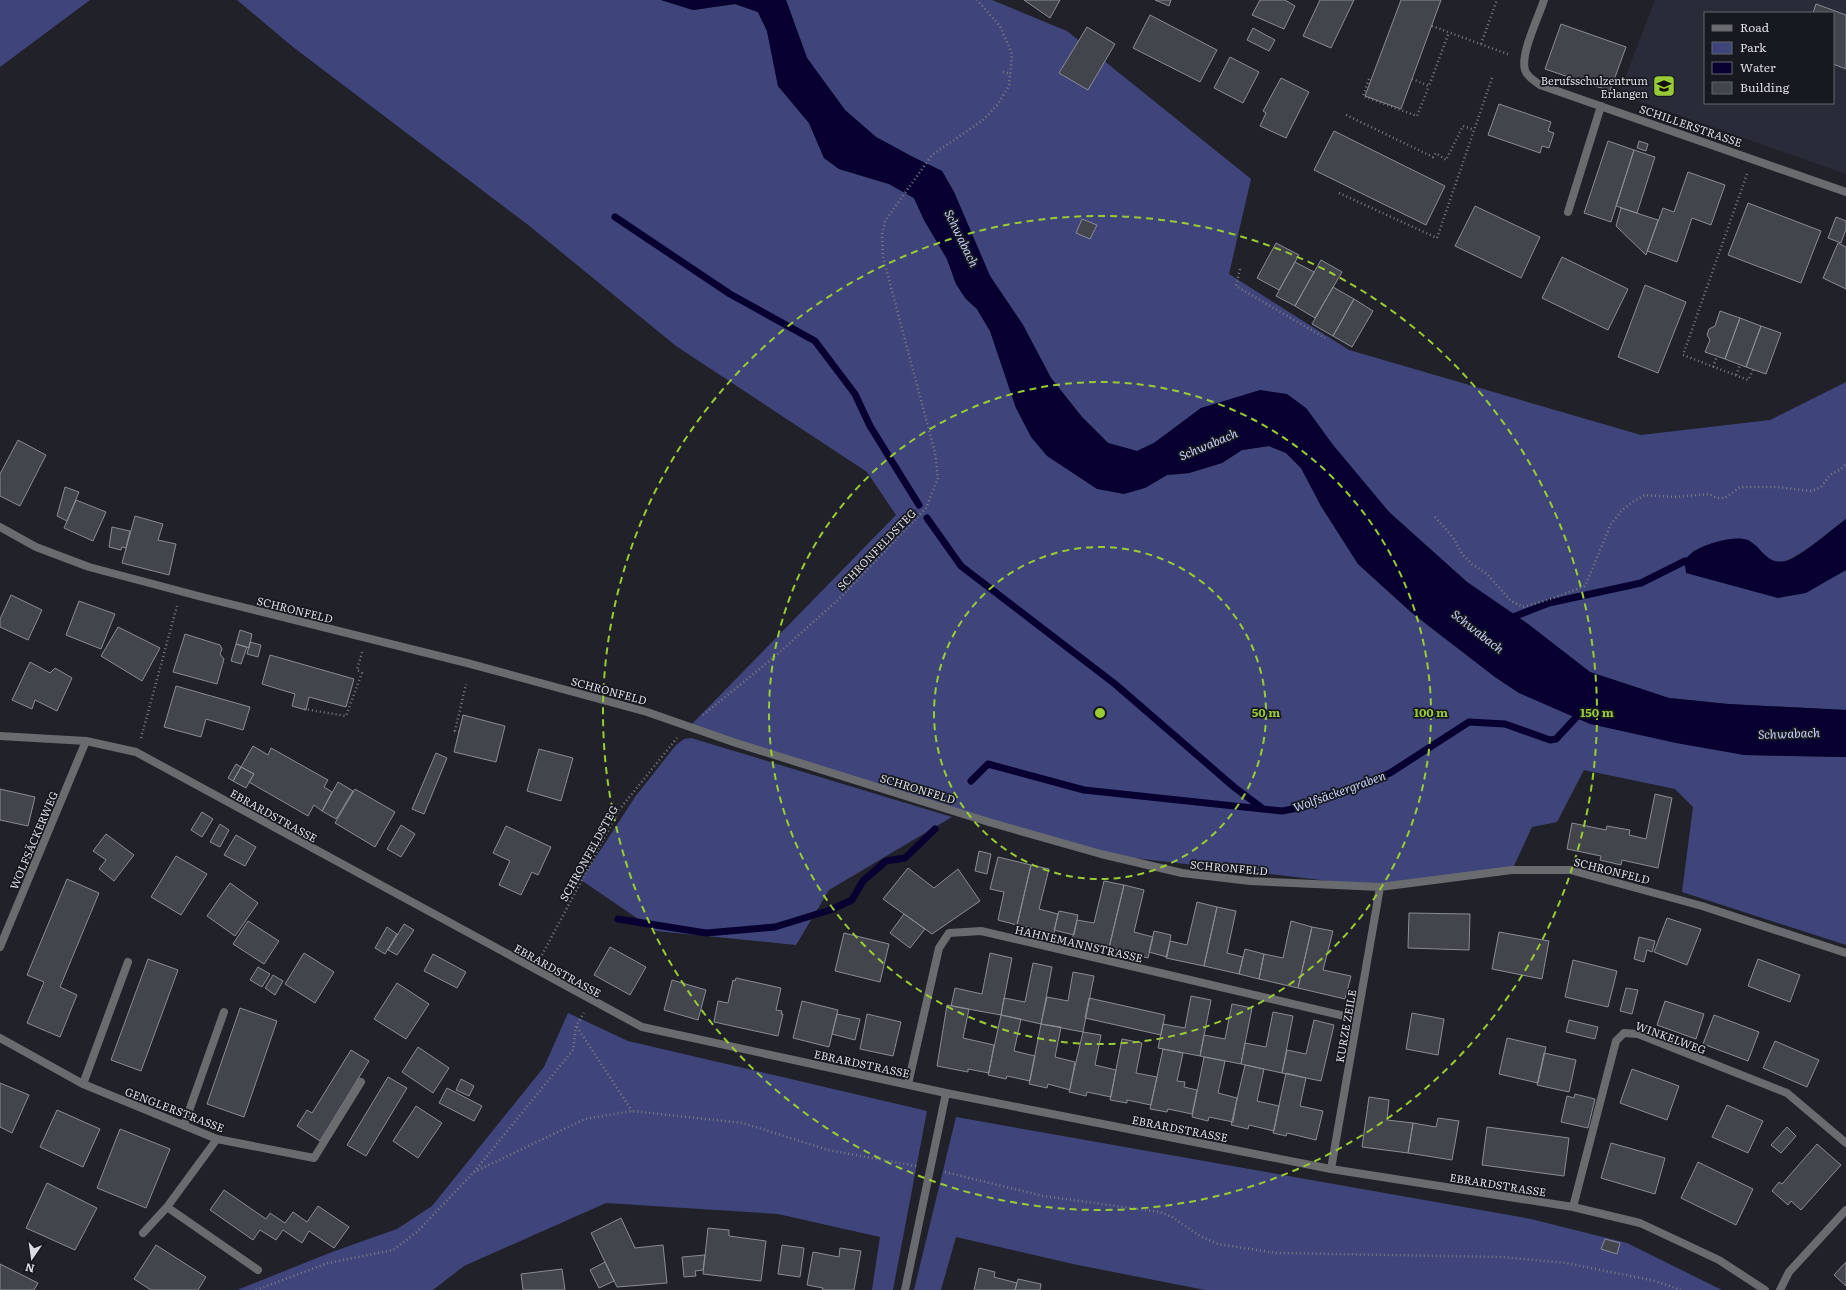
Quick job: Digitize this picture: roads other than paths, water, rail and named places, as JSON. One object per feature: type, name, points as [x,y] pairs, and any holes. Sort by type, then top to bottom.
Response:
[{"type":"street","name":"SCHILLERSTRASSE","points":[[1544,0],[1525,57],[1525,70],[1532,79],[1540,85],[1846,192]]},
{"type":"street","points":[[1568,212],[1601,106]]},
{"type":"street","name":"SCHRONFELD","points":[[0,527],[36,547],[89,567],[180,592],[366,638],[648,712],[736,743],[992,822],[1102,854],[1168,870],[1250,881],[1380,887],[1512,870],[1570,870],[1702,906],[1846,953]]},
{"type":"street","name":"EBRARDSTRASSE","points":[[0,736],[86,741],[136,752],[534,970],[642,1027],[946,1093],[1331,1169],[1573,1207],[1640,1223],[1719,1260],[1765,1290]]},
{"type":"street","name":"WOLFSÄCKERWEG","points":[[0,947],[86,741]]},
{"type":"street","name":"KURZE ZEILE","points":[[1331,1169],[1380,887]]},
{"type":"street","name":"HAHNEMANNSTRASSE","points":[[908,1084],[938,948],[949,933],[981,931],[1357,1019]]},
{"type":"street","points":[[83,1084],[128,962]]},
{"type":"street","points":[[184,1126],[224,1012]]},
{"type":"street","name":"WINKELWEG","points":[[1573,1207],[1616,1041],[1624,1033],[1638,1034],[1787,1093],[1846,1143]]},
{"type":"street","name":"GENGLERSTRASSE","points":[[0,1038],[83,1084],[216,1139],[314,1158],[361,1082]]},
{"type":"street","points":[[905,1290],[946,1093]]},
{"type":"street","points":[[143,1234],[166,1207],[216,1139]]},
{"type":"street","points":[[166,1207],[258,1270]]},
{"type":"street","points":[[1780,1290],[1790,1272],[1846,1210]]},
{"type":"water","name":"Schwabach","points":[[661,0],[786,0],[807,58],[845,110],[876,137],[942,171],[954,192],[990,276],[1023,325],[1051,378],[1082,417],[1108,443],[1137,451],[1154,443],[1201,408],[1260,390],[1287,394],[1306,408],[1333,445],[1389,512],[1467,582],[1528,624],[1590,672],[1669,698],[1728,704],[1846,710],[1846,757],[1744,755],[1676,743],[1590,724],[1519,693],[1495,677],[1412,613],[1358,564],[1321,506],[1301,468],[1286,453],[1269,446],[1242,450],[1222,463],[1189,473],[1167,475],[1145,488],[1124,494],[1097,489],[1047,456],[1031,437],[1016,408],[990,331],[977,309],[966,299],[956,284],[947,259],[924,220],[914,198],[889,184],[839,169],[824,158],[809,123],[778,86],[767,31],[758,12],[735,4],[693,10]]},
{"type":"water","points":[[1846,519],[1846,570],[1806,593],[1778,598],[1686,573],[1685,561],[1689,556],[1704,546],[1724,540],[1748,540],[1774,561],[1779,562],[1792,559]]},
{"type":"waterway","points":[[615,217],[730,294],[815,341],[855,394],[870,426],[919,505]]},
{"type":"waterway","points":[[927,518],[961,566],[1115,684],[1234,787],[1262,808]]},
{"type":"waterway","points":[[1507,617],[1513,617],[1549,603],[1641,583],[1685,561]]},
{"type":"waterway","name":"Wolfsäckergraben","points":[[971,781],[988,764],[1084,790],[1282,811],[1303,807],[1328,795],[1355,788],[1390,773],[1469,722],[1505,724],[1550,740],[1556,739],[1582,711]]},
{"type":"waterway","name":"Wolfsäckergraben","points":[[618,919],[706,933],[775,927],[830,910],[852,900],[863,881],[886,861],[905,858],[935,829]]},
{"type":"place","name":"Berufsschulzentrum Erlangen","points":[[1664,86]]}]
